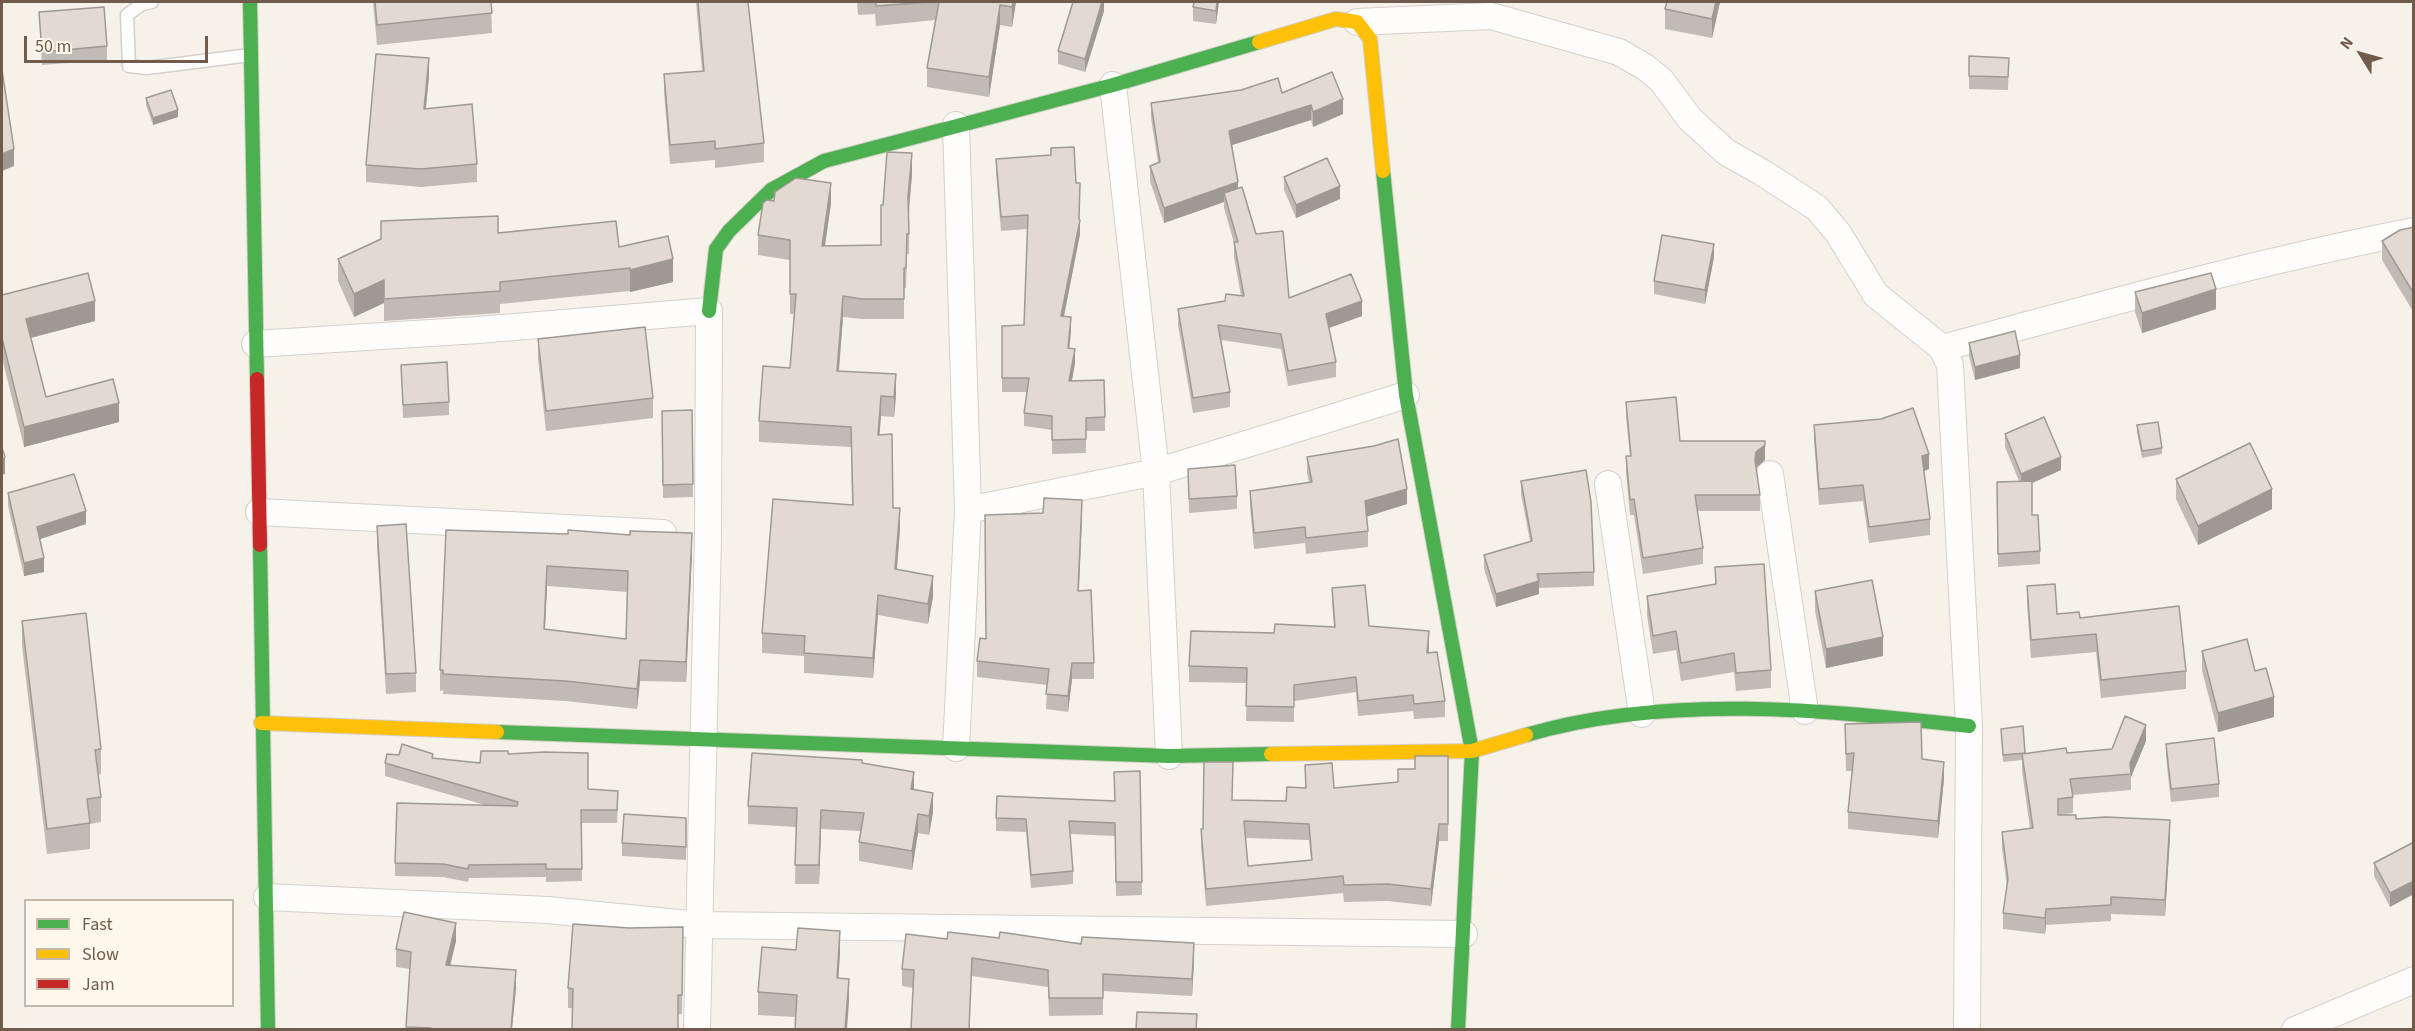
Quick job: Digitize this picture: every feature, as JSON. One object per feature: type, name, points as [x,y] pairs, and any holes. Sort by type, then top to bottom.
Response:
[{"type":"street","points":[[250,2],[268,1029]]},
{"type":"street","points":[[697,1029],[708,536],[709,311],[717,249],[729,231],[771,190],[824,161],[1113,85],[1336,19],[1358,22],[1491,16],[1619,52],[1645,67],[1661,80],[1690,119],[1726,152],[1817,208],[1838,232],[1876,295],[1942,348],[1950,365],[1969,726],[1967,1029]]},
{"type":"street","points":[[1358,22],[1370,39],[1406,395],[1472,751],[1458,1029]]},
{"type":"street","points":[[1113,85],[1156,472],[1170,756]]},
{"type":"street","points":[[956,125],[968,510],[956,748]]},
{"type":"street","points":[[1942,348],[2345,244],[2414,231]]},
{"type":"street","points":[[255,344],[478,330],[709,311]]},
{"type":"street","points":[[968,510],[1156,472],[1406,395]]},
{"type":"street","points":[[1770,474],[1805,711]]},
{"type":"street","points":[[1608,484],[1641,714]]},
{"type":"street","points":[[259,512],[708,536]]},
{"type":"street","points":[[261,723],[1170,756],[1472,751],[1560,725],[1641,714],[1700,710],[1840,712],[1969,726]]},
{"type":"street","points":[[267,897],[548,910],[699,926],[1464,934]]},
{"type":"street","points":[[2295,1029],[2414,980]]},
{"type":"lane","points":[[152,2],[142,4],[127,15],[129,66],[147,68],[251,55]]},
{"type":"building","points":[[375,2],[491,2],[492,13],[377,25]]},
{"type":"building","points":[[698,2],[748,2],[764,143],[715,149],[715,141],[670,145],[664,74],[704,71]]},
{"type":"building","points":[[876,2],[930,2],[876,6]]},
{"type":"building","points":[[939,2],[1013,2],[1012,7],[1000,5],[989,77],[927,68]]},
{"type":"building","points":[[1073,2],[1102,2],[1085,59],[1058,51]]},
{"type":"building","points":[[1194,2],[1217,2],[1216,11],[1193,7]]},
{"type":"building","points":[[1667,2],[1716,2],[1712,19],[1665,9]]},
{"type":"building","points":[[104,7],[107,46],[42,52],[39,12]]},
{"type":"building","points":[[376,54],[429,58],[424,109],[472,104],[477,164],[421,169],[366,165]]},
{"type":"building","points":[[1969,56],[2009,58],[2008,77],[1969,76]]},
{"type":"building","points":[[2,70],[14,149],[2,154]]},
{"type":"building","points":[[1332,72],[1343,99],[1313,112],[1311,105],[1229,131],[1238,182],[1164,208],[1150,166],[1160,162],[1151,103],[1241,90],[1278,78],[1282,93]]},
{"type":"building","points":[[171,90],[178,110],[153,118],[146,98]]},
{"type":"building","points":[[1074,147],[1076,183],[1080,183],[1080,220],[1061,316],[1071,317],[1068,348],[1075,349],[1069,381],[1104,380],[1105,417],[1086,418],[1086,439],[1052,440],[1052,416],[1024,413],[1029,378],[1002,378],[1002,326],[1024,325],[1028,215],[1001,217],[996,159],[1051,155],[1051,148]]},
{"type":"building","points":[[887,152],[912,153],[904,299],[862,299],[843,296],[837,371],[896,374],[894,397],[881,396],[878,435],[892,434],[893,508],[900,508],[895,569],[933,576],[928,604],[878,595],[873,658],[804,653],[805,636],[762,633],[773,499],[853,505],[851,427],[759,421],[763,366],[790,368],[796,294],[790,294],[790,240],[758,235],[763,203],[767,200],[774,201],[775,192],[796,178],[831,183],[822,246],[881,245],[881,205],[883,205]]},
{"type":"building","points":[[1327,158],[1340,186],[1296,205],[1284,177]]},
{"type":"building","points":[[1242,187],[1256,234],[1283,231],[1289,298],[1351,274],[1362,301],[1326,314],[1336,362],[1288,371],[1281,334],[1218,325],[1230,392],[1193,398],[1178,309],[1225,301],[1226,294],[1244,296],[1234,242],[1238,242],[1224,193]]},
{"type":"building","points":[[498,216],[498,233],[616,221],[619,247],[668,236],[673,259],[630,270],[630,268],[500,282],[500,291],[384,299],[384,280],[354,294],[338,259],[381,239],[381,221]]},
{"type":"building","points":[[2414,227],[2414,294],[2382,241],[2400,230]]},
{"type":"building","points":[[1662,235],[1714,244],[1705,290],[1654,281]]},
{"type":"building","points":[[88,273],[95,301],[26,319],[46,397],[113,379],[119,403],[24,427],[2,338],[2,295]]},
{"type":"building","points":[[2211,273],[2216,289],[2142,313],[2135,292]]},
{"type":"building","points":[[645,327],[653,398],[546,411],[538,339]]},
{"type":"building","points":[[2015,331],[2020,355],[1975,367],[1969,343]]},
{"type":"building","points":[[447,362],[449,402],[403,405],[401,365]]},
{"type":"building","points":[[1676,397],[1680,441],[1765,441],[1765,445],[1756,452],[1755,460],[1760,495],[1695,495],[1703,548],[1643,558],[1634,499],[1630,500],[1626,456],[1631,456],[1626,402]]},
{"type":"building","points":[[1913,408],[1929,454],[1922,456],[1930,519],[1869,527],[1863,485],[1819,489],[1814,425],[1881,419]]},
{"type":"building","points":[[692,410],[693,484],[663,485],[662,411]]},
{"type":"building","points":[[2044,417],[2061,457],[2021,474],[2005,434]]},
{"type":"building","points":[[2158,422],[2162,448],[2142,451],[2137,425]]},
{"type":"building","points":[[1398,439],[1407,489],[1365,501],[1368,531],[1306,538],[1305,527],[1254,533],[1250,491],[1312,482],[1307,457],[1374,446]]},
{"type":"building","points":[[2250,443],[2272,489],[2198,526],[2176,479]]},
{"type":"building","points":[[1235,465],[1237,496],[1189,499],[1188,469]]},
{"type":"building","points":[[1586,470],[1591,502],[1594,572],[1537,574],[1539,581],[1496,594],[1484,555],[1532,541],[1521,481]]},
{"type":"building","points":[[74,474],[86,511],[37,527],[44,558],[24,563],[8,493]]},
{"type":"building","points":[[2032,481],[2032,515],[2038,515],[2040,551],[1998,554],[1997,482]]},
{"type":"building","points":[[1044,498],[1082,500],[1078,591],[1091,590],[1094,663],[1072,663],[1068,696],[1046,694],[1049,669],[977,661],[980,638],[986,639],[985,515],[1043,513]]},
{"type":"building","points":[[406,524],[416,673],[386,674],[377,526]]},
{"type":"building","points":[[446,530],[568,534],[568,530],[630,535],[630,531],[692,533],[686,662],[640,660],[637,689],[566,681],[443,674],[443,670],[440,670]],"holes":[[[547,566],[628,571],[626,639],[544,629]]]},
{"type":"building","points":[[1764,564],[1771,670],[1736,673],[1734,653],[1681,663],[1676,631],[1653,636],[1647,596],[1716,584],[1715,567]]},
{"type":"building","points":[[1872,580],[1883,637],[1826,649],[1815,591]]},
{"type":"building","points":[[2055,584],[2057,614],[2079,612],[2080,618],[2179,606],[2186,671],[2101,680],[2096,634],[2031,640],[2027,586]]},
{"type":"building","points":[[1365,585],[1369,626],[1429,631],[1427,653],[1437,652],[1445,701],[1414,704],[1413,695],[1358,701],[1356,677],[1294,685],[1294,707],[1246,706],[1247,668],[1189,666],[1191,631],[1274,633],[1275,624],[1335,627],[1332,588]]},
{"type":"building","points":[[86,613],[101,749],[95,750],[101,797],[87,799],[90,823],[47,829],[22,621]]},
{"type":"building","points":[[2247,639],[2255,671],[2266,668],[2274,697],[2218,713],[2202,651]]},
{"type":"building","points":[[2125,716],[2146,725],[2130,763],[2131,774],[2070,779],[2073,797],[2058,799],[2058,815],[2076,815],[2076,819],[2106,817],[2170,820],[2165,900],[2111,897],[2111,905],[2046,909],[2045,918],[2003,913],[2008,879],[2002,832],[2033,828],[2022,754],[2066,748],[2067,753],[2112,749]]},
{"type":"building","points":[[1921,722],[1922,759],[1944,762],[1938,821],[1848,812],[1854,753],[1846,754],[1845,724]]},
{"type":"building","points":[[2023,726],[2025,753],[2003,755],[2001,729]]},
{"type":"building","points":[[2214,738],[2219,784],[2171,789],[2166,744]]},
{"type":"building","points":[[402,744],[433,754],[432,758],[480,763],[481,751],[508,751],[508,754],[588,753],[588,789],[618,791],[617,810],[581,810],[582,869],[546,869],[546,864],[469,865],[468,869],[443,864],[395,863],[397,803],[517,806],[518,802],[385,763],[387,754],[399,755]]},
{"type":"building","points":[[752,753],[862,760],[862,763],[914,772],[911,789],[933,793],[929,816],[918,814],[912,851],[859,842],[864,813],[821,810],[819,865],[795,865],[797,808],[748,806]]},
{"type":"building","points":[[1415,756],[1448,756],[1448,824],[1439,824],[1431,889],[1388,884],[1344,885],[1343,876],[1206,889],[1201,829],[1203,829],[1204,762],[1233,762],[1232,800],[1286,801],[1287,787],[1306,788],[1305,765],[1332,763],[1334,788],[1398,782],[1398,769],[1415,769]],"holes":[[[1244,821],[1309,824],[1312,860],[1248,866]]]},
{"type":"building","points":[[1140,771],[1142,882],[1116,882],[1115,823],[1069,821],[1073,871],[1031,875],[1026,819],[996,818],[997,796],[1115,801],[1114,772]]},
{"type":"building","points":[[624,814],[686,818],[686,847],[622,843]]},
{"type":"building","points":[[2414,842],[2414,881],[2390,893],[2374,863]]},
{"type":"building","points":[[404,912],[456,923],[446,965],[516,970],[511,1029],[406,1027],[411,952],[396,949]]},
{"type":"building","points":[[573,924],[629,928],[683,927],[682,995],[678,995],[678,1029],[572,1029],[573,989],[568,988]]},
{"type":"building","points":[[798,928],[840,931],[837,978],[849,979],[845,1029],[795,1029],[797,995],[758,992],[762,947],[796,950]]},
{"type":"building","points":[[948,932],[999,938],[1000,932],[1081,944],[1082,937],[1194,943],[1192,979],[1103,974],[1103,998],[1049,998],[1048,970],[972,958],[969,1029],[911,1029],[914,970],[902,969],[906,934],[947,939]]},
{"type":"building","points":[[1137,1012],[1197,1014],[1196,1029],[1136,1029]]},
{"type":"traffic: fast","points":[[250,2],[257,379]]},
{"type":"traffic: fast","points":[[709,311],[716,249],[729,231],[771,190],[824,161],[1113,85],[1259,42]]},
{"type":"traffic: fast","points":[[1383,171],[1406,395],[1472,751],[1458,1030]]},
{"type":"traffic: fast","points":[[260,545],[268,1030]]},
{"type":"traffic: fast","points":[[1526,735],[1580,722],[1690,709],[1803,711],[1969,726]]},
{"type":"traffic: fast","points":[[497,732],[1169,756],[1271,754]]},
{"type":"traffic: slow","points":[[1259,42],[1336,19],[1357,22],[1370,39],[1383,171]]},
{"type":"traffic: slow","points":[[261,723],[497,732]]},
{"type":"traffic: slow","points":[[1271,754],[1472,751],[1526,735]]},
{"type":"traffic: jam","points":[[257,379],[260,545]]}]
